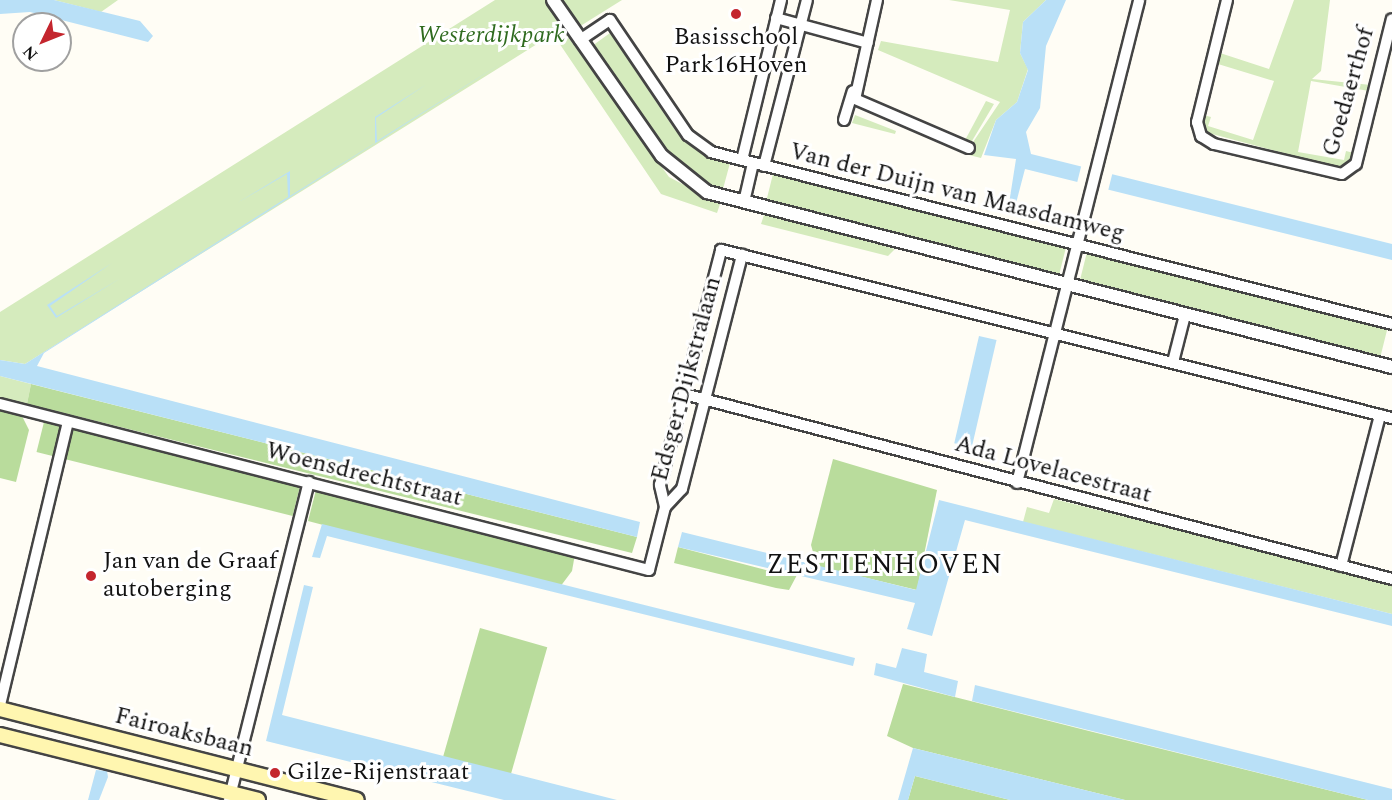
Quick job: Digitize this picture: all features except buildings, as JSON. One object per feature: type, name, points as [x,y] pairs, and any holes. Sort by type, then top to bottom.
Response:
[{"type":"main road","name":"Fairoaksbaan","points":[[0,707],[357,800]]},
{"type":"main road","name":"Fairoaksbaan","points":[[0,735],[230,797],[258,800]]},
{"type":"street","points":[[553,0],[678,174],[707,192],[1392,367]]},
{"type":"street","points":[[744,202],[753,163],[776,18],[781,0]]},
{"type":"street","points":[[753,163],[807,0]]},
{"type":"street","points":[[844,120],[868,43],[876,0]]},
{"type":"street","points":[[1017,483],[1077,246],[1093,192],[1139,0]]},
{"type":"street","name":"Goedaerthof","points":[[1227,0],[1197,122],[1201,136],[1214,144],[1342,174],[1356,164],[1392,19]]},
{"type":"street","points":[[776,18],[868,43]]},
{"type":"street","name":"Van der Duijn van Maasdamweg","points":[[580,40],[610,20],[693,141],[753,163],[1392,324]]},
{"type":"street","points":[[853,91],[858,102],[969,148]]},
{"type":"street","name":"Edsger Dijkstralaan","points":[[649,570],[665,507],[660,485],[721,250],[742,255],[703,399],[682,489],[665,507]]},
{"type":"street","points":[[742,255],[1392,418]]},
{"type":"street","points":[[1173,362],[1185,315]]},
{"type":"street","name":"Ada Lovelacestraat","points":[[684,394],[1017,483],[1392,579]]},
{"type":"street","name":"Woensdrechtstraat","points":[[0,404],[649,570]]},
{"type":"street","points":[[1341,566],[1380,416]]},
{"type":"street","points":[[0,707],[68,422]]},
{"type":"street","points":[[230,797],[309,482]]},
{"type":"green space","points":[[54,0],[118,0],[101,12]]},
{"type":"green space","name":"Westerdijkpark","points":[[495,0],[622,0],[582,25],[563,30],[669,177],[720,204],[717,213],[661,194],[553,34],[25,364],[0,360],[0,312]]},
{"type":"green space","points":[[949,0],[1046,0],[1023,22],[1020,53],[1028,69],[1017,102],[996,120],[981,158],[965,154],[1000,102],[878,50],[881,41],[998,62],[1010,10]]},
{"type":"green space","points":[[1294,0],[1330,0],[1321,71],[1312,79],[1371,85],[1369,91],[1311,81],[1298,152],[1344,160],[1346,151],[1354,153],[1343,169],[1201,131],[1203,115],[1211,117],[1208,126],[1253,140],[1274,81],[1218,64],[1220,53],[1269,69]]},
{"type":"green space","points":[[610,33],[675,130],[702,154],[730,163],[723,189],[699,182],[658,140],[592,46]]},
{"type":"green space","points":[[986,101],[994,104],[969,146],[963,144]]},
{"type":"green space","points":[[855,115],[896,131],[895,134],[852,123]]},
{"type":"green space","points":[[773,174],[1066,247],[1059,275],[766,202]]},
{"type":"green space","points":[[764,215],[895,249],[888,256],[761,224]]},
{"type":"green space","points":[[1087,252],[1388,327],[1380,357],[1080,282]]},
{"type":"green space","points":[[0,376],[31,384],[27,404],[0,398]]},
{"type":"green space","points":[[31,384],[637,537],[632,553],[27,404]]},
{"type":"green space","points":[[0,410],[22,416],[29,430],[16,482],[0,478]]},
{"type":"green space","points":[[44,422],[300,486],[293,516],[37,452]]},
{"type":"green space","points":[[833,459],[937,490],[917,590],[817,566],[811,545]]},
{"type":"green space","points":[[316,490],[575,554],[572,571],[560,587],[308,521]]},
{"type":"green space","points":[[1054,499],[1392,584],[1392,614],[1023,522],[1027,507],[1049,513]]},
{"type":"green space","points":[[678,547],[785,575],[797,575],[789,590],[776,588],[674,563]]},
{"type":"green space","points":[[480,628],[547,647],[510,777],[443,758]]},
{"type":"green space","points":[[903,684],[1368,800],[1125,800],[913,748],[887,736]]},
{"type":"green space","points":[[915,776],[1010,800],[908,800]]},
{"type":"water","points":[[0,0],[54,0],[140,21],[153,36],[148,42],[72,23],[72,12],[0,14]]},
{"type":"water","points":[[1046,0],[1066,0],[1046,46],[1040,108],[1026,132],[1031,154],[1392,244],[1392,260],[1025,169],[1015,207],[1008,210],[1016,159],[984,155],[996,120],[1017,102],[1028,70],[1020,53],[1023,22]]},
{"type":"water","points":[[505,61],[44,353],[37,366],[640,522],[637,537],[0,376],[0,360],[25,364],[288,197],[287,174],[237,203],[290,171],[290,196],[375,143],[375,117],[427,84],[376,118],[377,141]]},
{"type":"water","points":[[112,263],[50,306],[57,316],[121,278],[56,318],[47,305]]},
{"type":"water","points":[[979,336],[997,340],[972,447],[954,443]]},
{"type":"water","points":[[939,500],[1392,614],[1392,626],[965,520],[932,636],[907,629],[915,603],[678,547],[682,532],[916,590]]},
{"type":"water","points":[[322,524],[855,658],[853,666],[327,536],[320,558],[312,557]]},
{"type":"water","points":[[304,585],[313,587],[282,715],[617,800],[504,800],[266,741]]},
{"type":"water","points":[[902,648],[927,654],[924,672],[958,681],[955,697],[874,675],[876,663],[896,668]]},
{"type":"water","points":[[975,685],[1392,789],[1392,800],[1368,800],[972,701]]},
{"type":"water","points":[[913,748],[1125,800],[1010,800],[915,776],[908,800],[898,800]]},
{"type":"water","points":[[96,770],[107,771],[108,777],[99,800],[88,800]]},
{"type":"pier","points":[[1082,163],[1113,171],[1108,192],[1077,184]]},
{"type":"place","name":"Basisschool Park16Hoven","points":[[736,14]]},
{"type":"place","name":"Jan van de Graaf autoberging","points":[[91,576]]},
{"type":"place","name":"Gilze-Rijenstraat","points":[[275,773]]},
{"type":"district","name":"ZESTIENHOVEN","points":[[885,566]]}]
